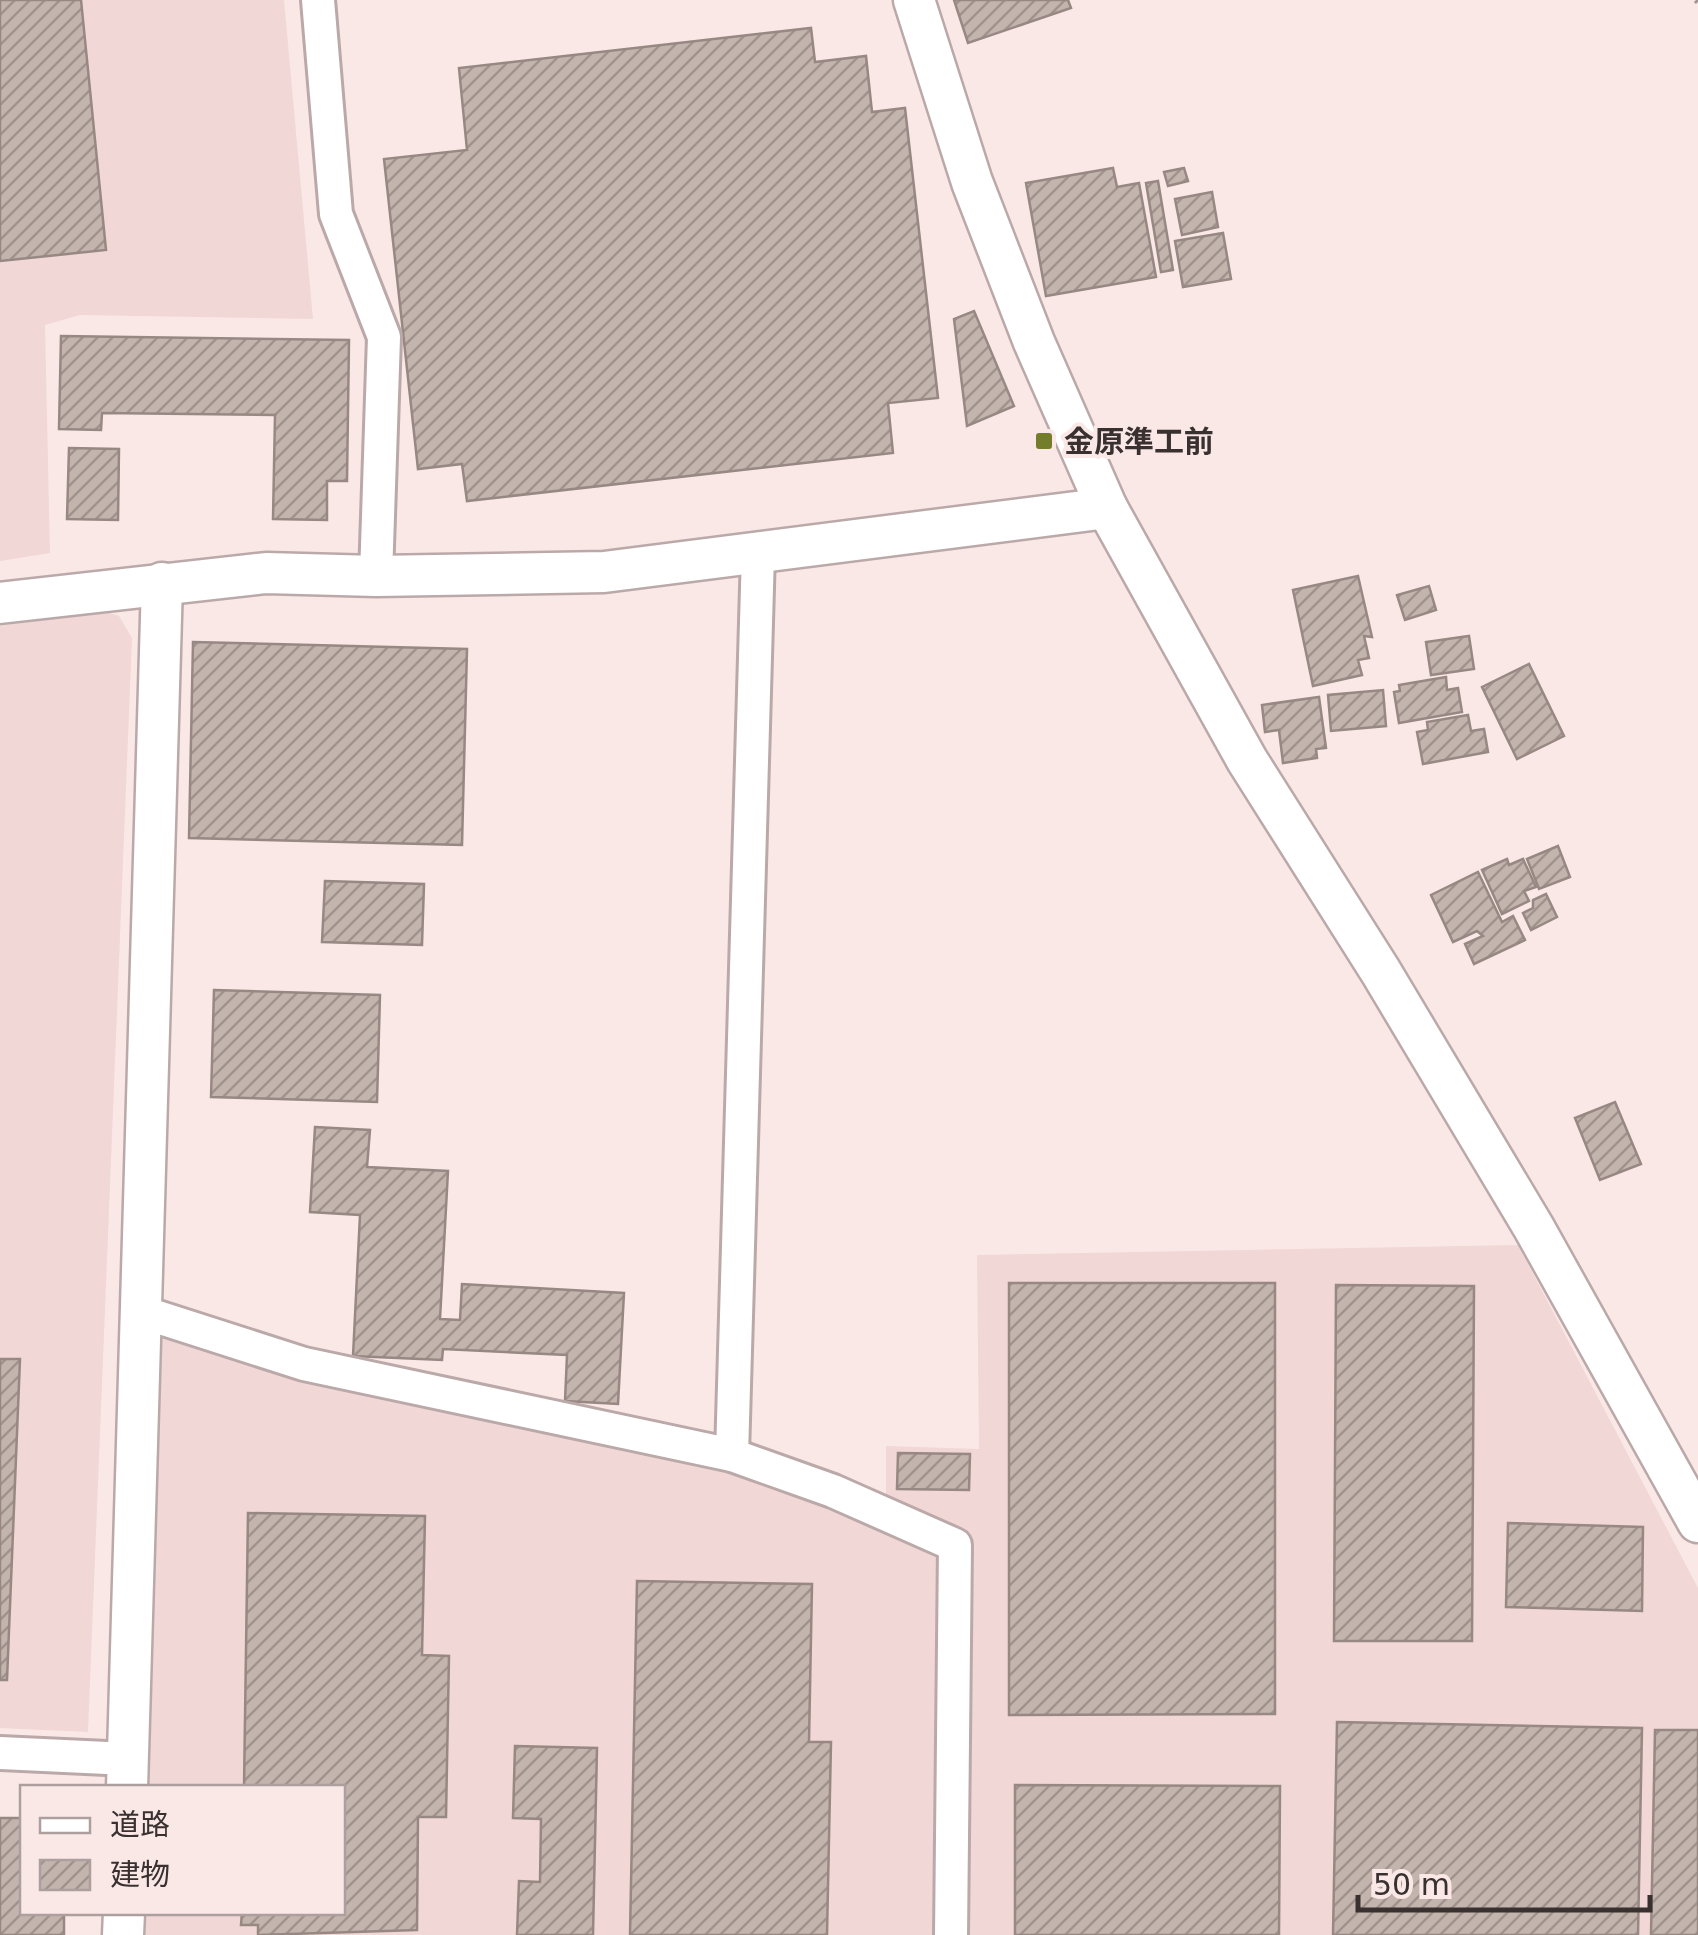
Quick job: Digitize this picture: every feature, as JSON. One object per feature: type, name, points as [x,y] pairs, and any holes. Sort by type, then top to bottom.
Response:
[{"type":"street","points":[[318,0],[336,214],[384,337],[376,576]]},
{"type":"street","points":[[914,0],[972,182],[1034,342],[1107,508],[1189,661],[1443,1074],[1696,1516]]},
{"type":"street","points":[[0,604],[162,582],[266,573],[376,576],[604,572],[1107,508]]},
{"type":"street","points":[[732,1455],[758,553]]},
{"type":"street","points":[[0,1753],[128,1773],[162,582]]},
{"type":"street","points":[[142,1312],[304,1364],[732,1455],[832,1491],[954,1545],[951,1935]]},
{"type":"shaded area","points":[[0,0],[284,0],[313,319],[80,315],[45,325],[50,553],[0,561]]},
{"type":"shaded area","points":[[103,611],[119,616],[132,638],[88,1732],[0,1728],[0,626]]},
{"type":"shaded area","points":[[1518,1245],[1698,1588],[1698,1935],[967,1935],[969,1533],[886,1497],[886,1446],[979,1449],[977,1255]]},
{"type":"shaded area","points":[[155,1334],[297,1377],[752,1477],[922,1545],[941,1561],[937,1935],[141,1935],[141,1915],[345,1915],[345,1785],[144,1785]]},
{"type":"building","points":[[0,0],[81,0],[106,250],[0,261]]},
{"type":"building","points":[[954,0],[1068,0],[1071,8],[968,43]]},
{"type":"building","points":[[811,28],[815,62],[866,56],[872,112],[905,108],[938,398],[888,403],[893,453],[467,501],[462,464],[418,469],[384,159],[467,150],[459,68]]},
{"type":"building","points":[[1113,168],[1117,187],[1139,183],[1156,277],[1046,296],[1026,183]]},
{"type":"building","points":[[1184,168],[1188,181],[1168,186],[1164,172]]},
{"type":"building","points":[[1158,181],[1173,270],[1161,272],[1146,183]]},
{"type":"building","points":[[1212,192],[1218,227],[1182,235],[1175,199]]},
{"type":"building","points":[[1223,233],[1231,279],[1183,287],[1175,241]]},
{"type":"building","points":[[974,311],[1014,406],[967,426],[954,319]]},
{"type":"building","points":[[61,336],[349,340],[347,481],[327,481],[327,520],[273,519],[275,415],[102,413],[101,430],[59,429]]},
{"type":"building","points":[[69,448],[119,449],[118,520],[67,519]]},
{"type":"building","points":[[1358,576],[1372,637],[1364,636],[1369,658],[1358,660],[1362,675],[1313,686],[1293,590]]},
{"type":"building","points":[[1429,586],[1436,610],[1405,620],[1397,595]]},
{"type":"building","points":[[1469,636],[1474,669],[1431,675],[1426,642]]},
{"type":"building","points":[[193,642],[467,649],[462,845],[189,838]]},
{"type":"building","points":[[1529,664],[1564,736],[1517,759],[1482,687]]},
{"type":"building","points":[[1446,677],[1447,690],[1458,688],[1462,712],[1399,723],[1394,692],[1400,691],[1399,685]]},
{"type":"building","points":[[1383,690],[1386,726],[1331,731],[1328,695]]},
{"type":"building","points":[[1319,697],[1326,748],[1316,749],[1317,758],[1283,763],[1279,730],[1265,732],[1262,705]]},
{"type":"building","points":[[1468,715],[1471,731],[1484,729],[1488,752],[1423,764],[1417,732],[1428,730],[1427,722]]},
{"type":"building","points":[[1558,846],[1570,877],[1539,889],[1527,859]]},
{"type":"building","points":[[1507,859],[1509,865],[1523,859],[1536,887],[1524,891],[1529,901],[1502,914],[1482,870]]},
{"type":"building","points":[[1478,872],[1502,922],[1513,916],[1525,940],[1474,964],[1465,944],[1483,936],[1477,931],[1453,942],[1431,895]]},
{"type":"building","points":[[325,881],[424,884],[422,945],[322,942]]},
{"type":"building","points":[[1546,894],[1557,917],[1531,930],[1523,913],[1533,908],[1533,900]]},
{"type":"building","points":[[214,990],[380,995],[377,1102],[211,1097]]},
{"type":"building","points":[[1615,1102],[1641,1164],[1600,1180],[1575,1118]]},
{"type":"building","points":[[315,1127],[370,1130],[367,1167],[448,1171],[440,1319],[460,1320],[462,1284],[624,1293],[618,1404],[565,1401],[567,1355],[443,1349],[442,1360],[353,1356],[360,1215],[310,1212]]},
{"type":"building","points":[[1009,1283],[1275,1283],[1275,1714],[1009,1715]]},
{"type":"building","points":[[1336,1285],[1474,1286],[1472,1641],[1334,1641]]},
{"type":"building","points":[[0,1359],[20,1359],[7,1680],[0,1680]]},
{"type":"building","points":[[898,1453],[970,1454],[969,1490],[897,1489]]},
{"type":"building","points":[[248,1513],[425,1516],[422,1655],[449,1656],[446,1817],[418,1817],[417,1930],[258,1935],[258,1925],[241,1925],[242,1915],[345,1915],[345,1785],[244,1785]]},
{"type":"building","points":[[1508,1523],[1643,1527],[1642,1611],[1506,1607]]},
{"type":"building","points":[[637,1581],[812,1584],[809,1742],[831,1742],[827,1935],[630,1935]]},
{"type":"building","points":[[1337,1722],[1642,1728],[1638,1935],[1333,1935]]},
{"type":"building","points":[[1655,1730],[1698,1730],[1698,1935],[1651,1935]]},
{"type":"building","points":[[515,1746],[597,1748],[593,1935],[517,1935],[519,1881],[540,1882],[541,1819],[513,1818]]},
{"type":"building","points":[[1015,1785],[1280,1786],[1279,1935],[1015,1935]]},
{"type":"building","points":[[0,1818],[20,1818],[20,1915],[64,1915],[64,1935],[0,1935]]},
{"type":"place","name":"金原準工前","points":[[1044,441]]}]
